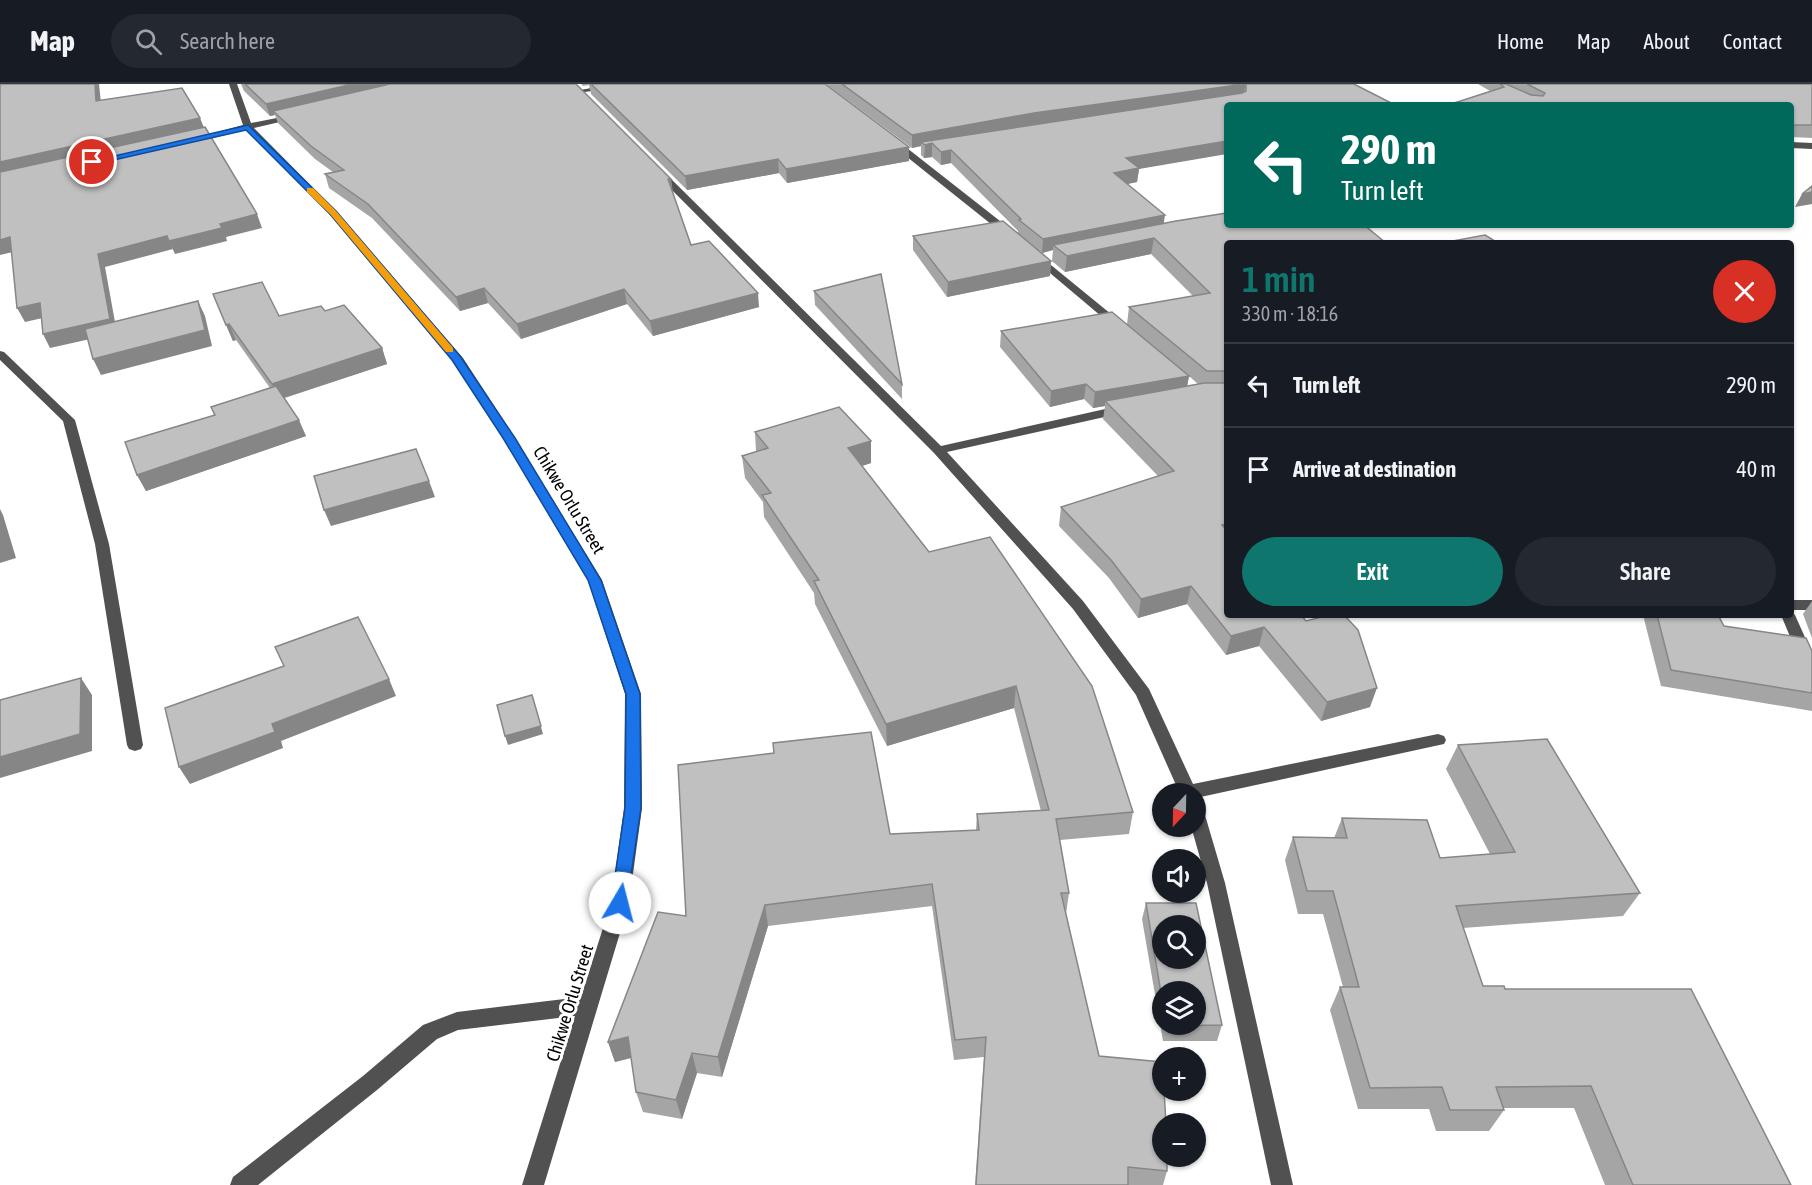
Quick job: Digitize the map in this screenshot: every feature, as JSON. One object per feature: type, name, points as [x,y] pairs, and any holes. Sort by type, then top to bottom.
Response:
[{"type":"street","points":[[233,84],[248,128]]},
{"type":"street","points":[[579,92],[635,84]]},
{"type":"street","points":[[181,142],[302,114]]},
{"type":"street","name":"Chikwe Orlu Street","points":[[248,128],[333,213],[457,358],[509,438],[595,580],[633,694],[633,808],[620,903],[533,1185]]},
{"type":"street","points":[[883,134],[1021,243]]},
{"type":"street","points":[[1794,145],[1812,146]]},
{"type":"street","points":[[909,153],[920,151]]},
{"type":"street","points":[[645,158],[938,450],[1078,604],[1143,693],[1184,783]]},
{"type":"street","points":[[1030,251],[1128,334]]},
{"type":"street","points":[[1039,258],[1051,256]]},
{"type":"street","points":[[0,354],[69,420],[102,544],[135,745]]},
{"type":"street","points":[[938,450],[1079,417],[1134,407]]},
{"type":"street","points":[[1794,605],[1812,605]]},
{"type":"street","points":[[1789,618],[1812,670]]},
{"type":"street","points":[[1206,789],[1438,740]]},
{"type":"street","points":[[1202,837],[1216,883],[1282,1185]]},
{"type":"street","points":[[241,1185],[370,1083],[430,1032],[457,1021],[590,1005]]},
{"type":"building","points":[[0,84],[95,84],[96,101],[182,88],[200,118],[0,162]]},
{"type":"building","points":[[245,84],[353,84],[266,104]]},
{"type":"building","points":[[390,84],[576,84],[671,179],[668,179],[691,245],[709,241],[758,293],[650,321],[624,289],[517,324],[484,288],[456,297],[368,204],[325,174],[344,170],[311,146],[273,111]]},
{"type":"building","points":[[591,84],[825,84],[909,147],[786,169],[778,159],[685,176]]},
{"type":"building","points":[[842,84],[1245,84],[1034,113],[912,135]]},
{"type":"building","points":[[1246,84],[1354,84],[1389,102],[1224,102],[1224,142],[1126,158],[1139,168],[1114,173],[1165,215],[1043,239],[1019,220],[1021,219],[951,150],[941,152],[932,143],[925,145],[921,142],[1242,93],[1246,91]]},
{"type":"building","points":[[1500,84],[1506,84],[1531,95],[1543,96],[1545,93],[1527,84],[1812,84],[1812,125],[1794,125],[1794,102],[1457,102],[1504,87]]},
{"type":"building","points":[[205,127],[257,214],[220,224],[222,228],[169,241],[167,236],[98,254],[110,319],[43,334],[40,303],[17,308],[10,237],[0,240],[0,172]]},
{"type":"building","points":[[1812,186],[1812,192],[1802,194]]},
{"type":"building","points":[[1224,213],[1224,228],[1368,228],[1382,240],[1224,240],[1224,371],[1207,371],[1129,307],[1210,293],[1154,238],[1067,256],[1053,245]]},
{"type":"building","points":[[1003,221],[1051,261],[948,282],[913,236]]},
{"type":"building","points":[[1485,235],[1493,240],[1458,240]]},
{"type":"building","points":[[881,274],[902,384],[814,291]]},
{"type":"building","points":[[262,282],[279,316],[321,306],[325,311],[344,305],[382,348],[272,384],[229,324],[226,325],[213,294]]},
{"type":"building","points":[[198,301],[205,330],[93,359],[85,329]]},
{"type":"building","points":[[1112,312],[1189,376],[1095,392],[1086,384],[1051,391],[1001,331]]},
{"type":"building","points":[[1204,383],[1224,383],[1224,525],[1222,525],[1224,527],[1224,618],[1304,618],[1306,621],[1318,618],[1347,618],[1358,630],[1377,688],[1327,702],[1264,627],[1231,636],[1191,586],[1141,599],[1111,560],[1061,507],[1174,471],[1105,401]]},
{"type":"building","points":[[276,386],[299,420],[137,475],[125,442],[215,415],[211,407]]},
{"type":"building","points":[[839,407],[871,441],[848,448],[929,552],[990,537],[1092,686],[1133,812],[1056,819],[1069,893],[1061,893],[1099,1056],[1152,1061],[1152,1101],[1165,1101],[1165,1113],[1152,1113],[1152,1167],[1167,1167],[1167,1171],[1128,1167],[1128,1185],[976,1185],[986,1037],[955,1040],[932,884],[765,905],[718,1057],[692,1053],[676,1100],[636,1092],[628,1037],[608,1042],[658,912],[686,916],[678,765],[774,753],[773,743],[871,732],[890,834],[979,830],[977,814],[1049,810],[1016,686],[886,724],[814,581],[819,580],[762,495],[771,493],[742,456],[768,448],[755,432]]},
{"type":"building","points":[[416,449],[429,481],[324,510],[314,476]]},
{"type":"building","points":[[358,617],[389,679],[272,724],[275,732],[179,767],[165,708],[284,666],[275,647]]},
{"type":"building","points":[[1658,618],[1720,618],[1724,626],[1806,638],[1812,651],[1812,693],[1671,670]]},
{"type":"building","points":[[81,678],[80,734],[0,757],[0,700]]},
{"type":"building","points":[[532,695],[541,726],[505,736],[497,705]]},
{"type":"building","points":[[1547,739],[1640,893],[1456,906],[1483,986],[1504,986],[1505,989],[1691,989],[1791,1185],[1633,1185],[1591,1086],[1496,1087],[1504,1110],[1450,1110],[1442,1087],[1370,1088],[1340,987],[1359,987],[1333,891],[1307,891],[1293,837],[1347,838],[1342,818],[1427,820],[1440,858],[1515,852],[1458,745]]},
{"type":"building","points":[[1146,903],[1196,903],[1199,915],[1152,915],[1152,939]]},
{"type":"building","points":[[1206,950],[1222,1025],[1206,1025],[1206,981],[1159,981],[1157,969],[1206,969]]},
{"type":"slow traffic","points":[[310,190],[333,213],[450,350]]},
{"type":"route","points":[[92,162],[248,128],[333,213],[457,358],[509,438],[595,580],[633,694],[633,808],[620,903]]}]
